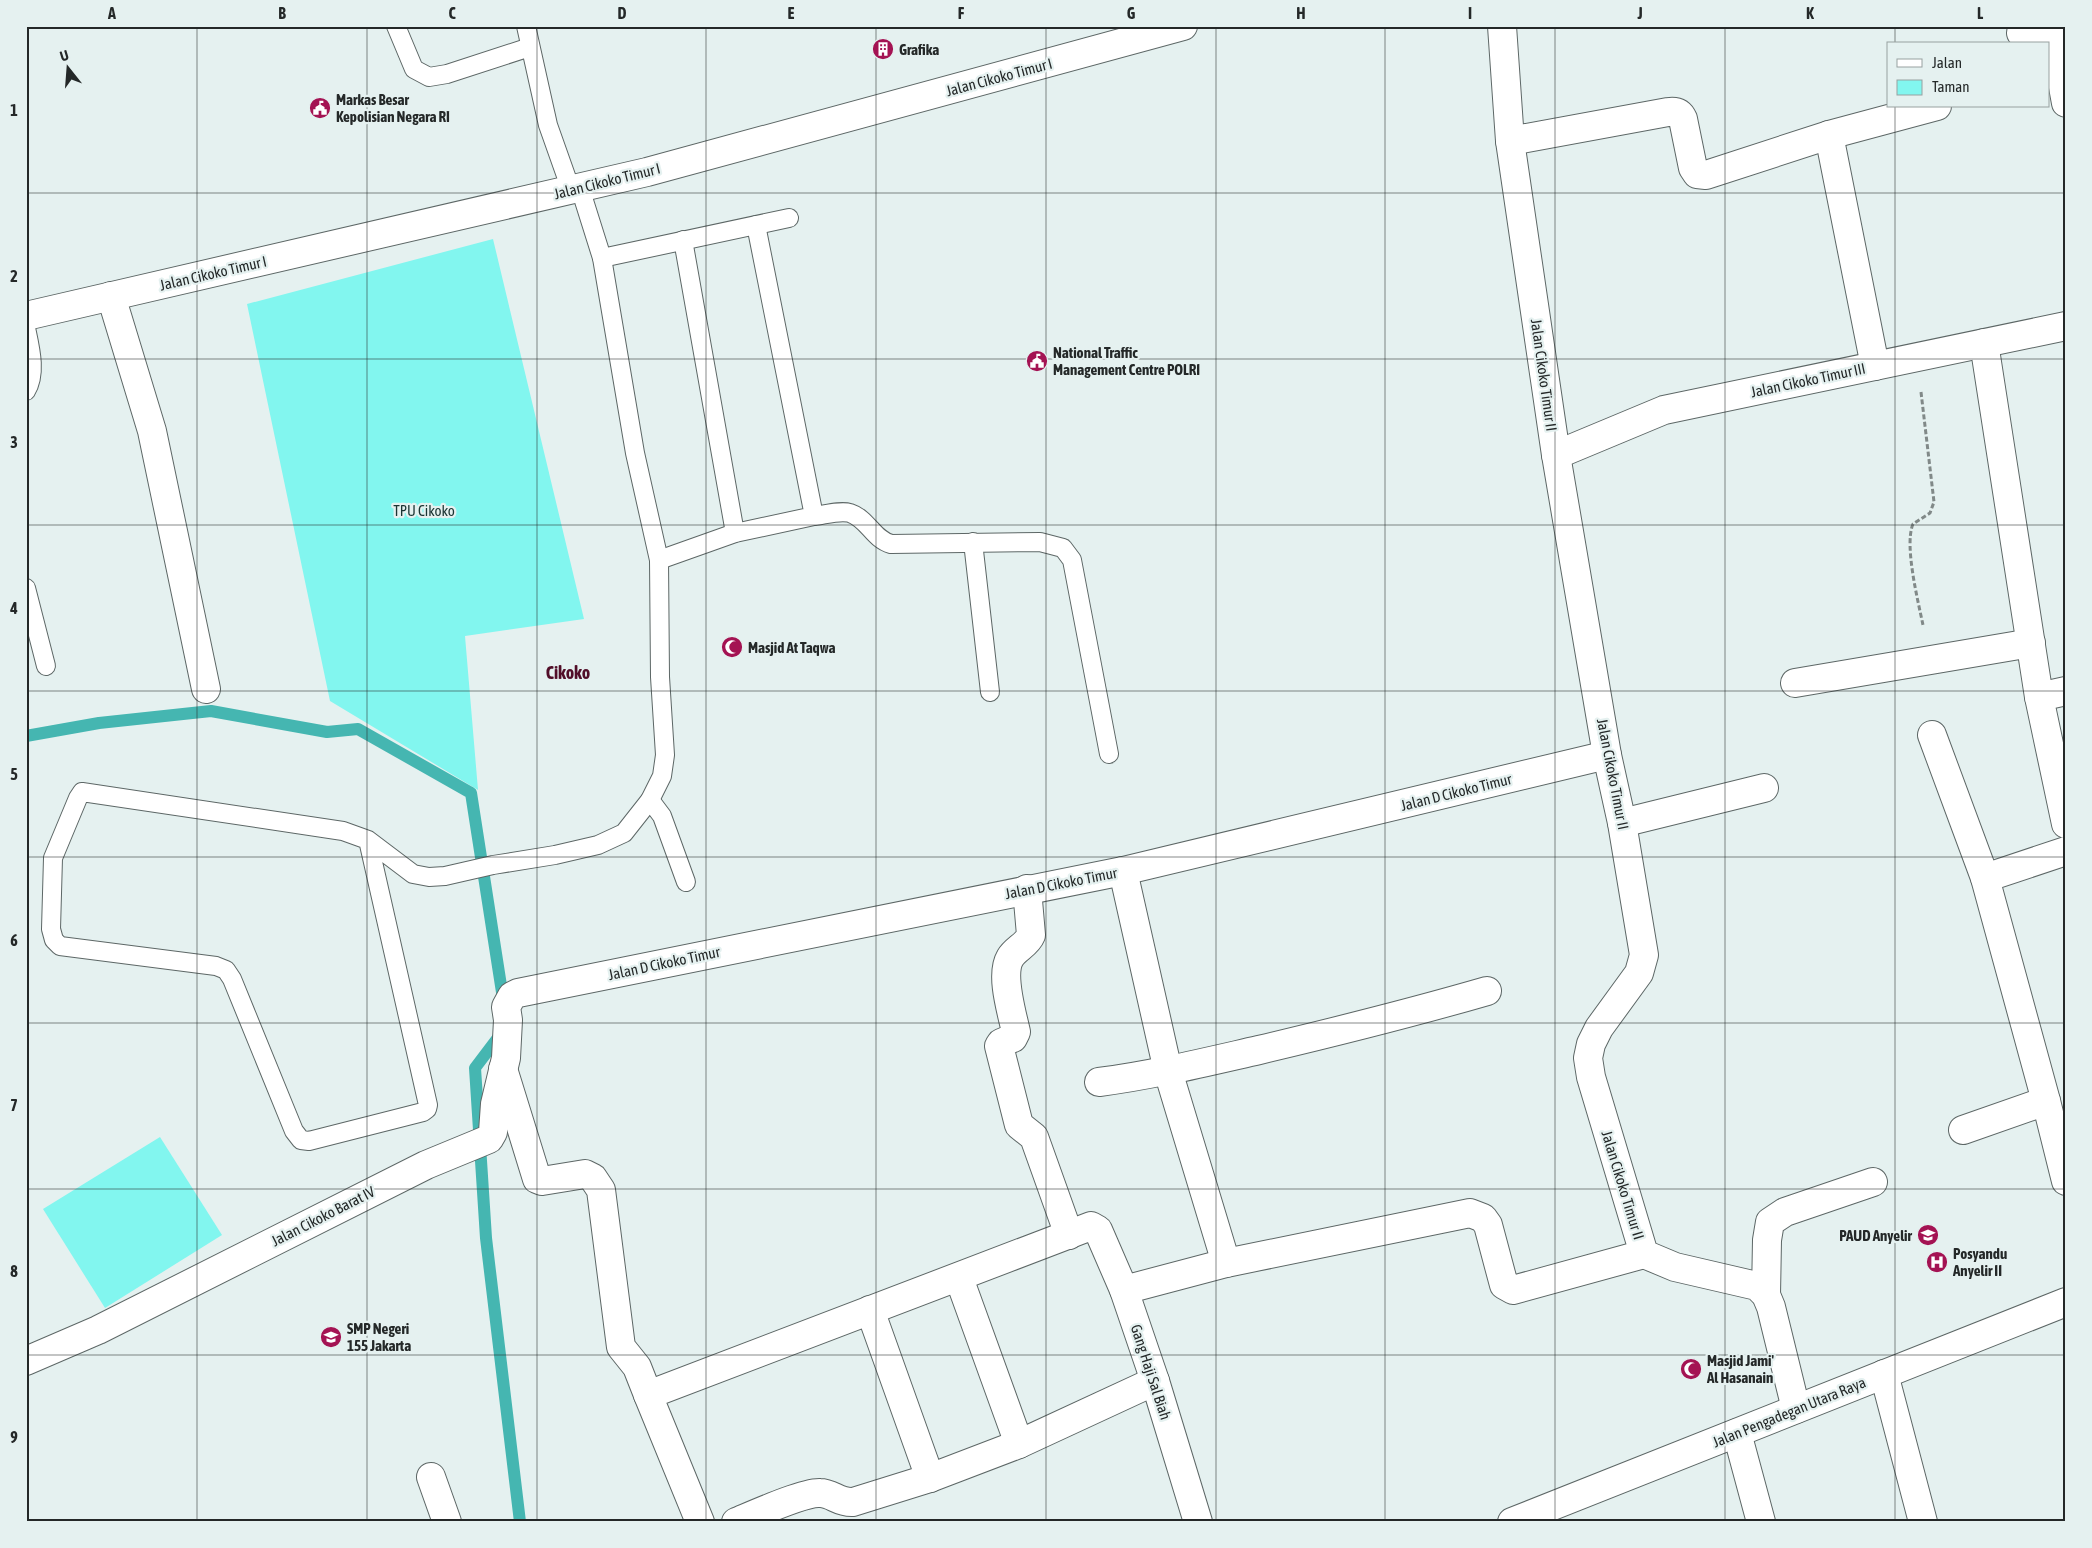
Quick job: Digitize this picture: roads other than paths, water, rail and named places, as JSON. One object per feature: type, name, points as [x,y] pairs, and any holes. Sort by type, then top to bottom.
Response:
[{"type":"street","name":"Jalan Cikoko Timur I","points":[[26,316],[647,172],[1183,26]]},
{"type":"street","name":"Jalan Cikoko Timur II","points":[[1502,26],[1510,141],[1556,455],[1607,755],[1622,822],[1644,955],[1639,973],[1599,1028],[1592,1044],[1588,1058],[1591,1077],[1644,1254],[1675,1267],[1756,1286],[1766,1295]]},
{"type":"street","points":[[2021,33],[2053,27],[2058,87]]},
{"type":"street","points":[[1510,141],[1668,112],[1677,112],[1681,114],[1683,119],[1693,168],[1697,174],[1706,175],[1829,135],[1930,108]]},
{"type":"street","points":[[1829,135],[1876,366]]},
{"type":"street","points":[[111,296],[152,431],[206,689]]},
{"type":"street","name":"Jalan Cikoko Timur III","points":[[1556,455],[1664,410],[2066,326]]},
{"type":"street","points":[[1984,343],[2039,697],[2066,824]]},
{"type":"street","points":[[1795,683],[2031,643]]},
{"type":"street","points":[[2039,697],[2066,692]]},
{"type":"street","points":[[1932,736],[1985,878],[2066,1181]]},
{"type":"street","name":"Jalan D Cikoko Timur","points":[[512,996],[518,993],[1123,870],[1607,755]]},
{"type":"street","points":[[1622,822],[1764,788]]},
{"type":"street","points":[[1985,878],[2066,851]]},
{"type":"street","points":[[1123,870],[1168,1071],[1226,1263]]},
{"type":"street","name":"Gang Haji Sal Biah","points":[[1027,889],[1031,935],[1010,956],[1006,980],[1016,1032],[1013,1038],[1001,1043],[999,1046],[1019,1125],[1034,1137],[1081,1230],[1098,1230],[1124,1290],[1155,1381],[1198,1522]]},
{"type":"street","points":[[1099,1082],[1168,1071],[1406,1014],[1487,991]]},
{"type":"street","name":"Jalan Cikoko Barat IV","points":[[26,1361],[98,1330],[321,1216],[426,1165],[478,1143],[492,1132],[494,1104],[508,1040],[506,1007],[507,1002],[512,996]]},
{"type":"street","points":[[503,1069],[537,1179],[542,1181],[586,1174],[593,1178],[601,1190],[621,1347],[637,1367],[700,1522]]},
{"type":"street","points":[[1963,1130],[2046,1101]]},
{"type":"street","points":[[1796,1409],[1772,1307],[1766,1295],[1767,1240],[1770,1222],[1785,1212],[1873,1182]]},
{"type":"street","points":[[1124,1290],[1226,1263],[1470,1213],[1483,1218],[1488,1224],[1504,1285],[1513,1290],[1644,1254]]},
{"type":"street","points":[[648,1395],[1081,1230]]},
{"type":"street","points":[[959,1278],[1020,1444]]},
{"type":"street","name":"Jalan Pengadegan Utara Raya","points":[[1512,1522],[2066,1302]]},
{"type":"street","points":[[870,1310],[930,1478]]},
{"type":"street","points":[[1884,1374],[1923,1522]]},
{"type":"street","points":[[736,1522],[807,1494],[820,1492],[845,1503],[853,1502],[930,1478],[1020,1444],[1155,1381]]},
{"type":"street","points":[[1737,1432],[1761,1522]]},
{"type":"street","points":[[431,1477],[447,1522]]},
{"type":"lane","points":[[396,26],[414,69],[429,77],[447,74],[530,47]]},
{"type":"lane","points":[[368,840],[428,1105],[427,1109],[423,1112],[309,1141],[301,1140],[294,1131],[232,979],[226,970],[216,966],[60,946],[54,940],[51,928],[53,858],[82,792],[343,831],[368,840],[413,874],[429,877],[446,876],[598,845],[624,833],[650,800],[662,776],[665,755],[660,677],[659,560],[635,453],[602,258],[576,189],[548,125],[526,26]]},
{"type":"lane","points":[[602,258],[789,218]]},
{"type":"lane","points":[[756,225],[814,516]]},
{"type":"lane","points":[[683,240],[735,533]]},
{"type":"lane","points":[[26,328],[30,347],[32,382],[26,391]]},
{"type":"lane","points":[[659,560],[735,533],[814,516],[851,513],[861,520],[882,541],[892,544],[1040,542],[1062,548],[1072,560],[1109,754]]},
{"type":"lane","points":[[973,542],[990,692]]},
{"type":"lane","points":[[26,588],[46,666]]},
{"type":"lane","points":[[650,800],[662,816],[686,882]]},
{"type":"waterway","points":[[26,736],[99,723],[211,711],[327,732],[358,729],[471,793],[504,1005]]},
{"type":"waterway","points":[[503,1031],[475,1068],[486,1238],[520,1522]]},
{"type":"place","name":"Grafika","points":[[883,49]]},
{"type":"place","name":"Markas Besar Kepolisian Negara RI","points":[[320,108]]},
{"type":"place","name":"National Traffic Management Centre POLRI","points":[[1037,361]]},
{"type":"place","name":"Masjid At Taqwa","points":[[732,647]]},
{"type":"place","name":"PAUD Anyelir","points":[[1928,1235]]},
{"type":"place","name":"Posyandu Anyelir II","points":[[1937,1262]]},
{"type":"place","name":"SMP Negeri 155 Jakarta","points":[[331,1337]]},
{"type":"place","name":"Masjid Jami' Al Hasanain","points":[[1691,1369]]},
{"type":"district","name":"Cikoko","points":[[568,672]]},
{"type":"park label","name":"TPU Cikoko","points":[[424,510]]}]
